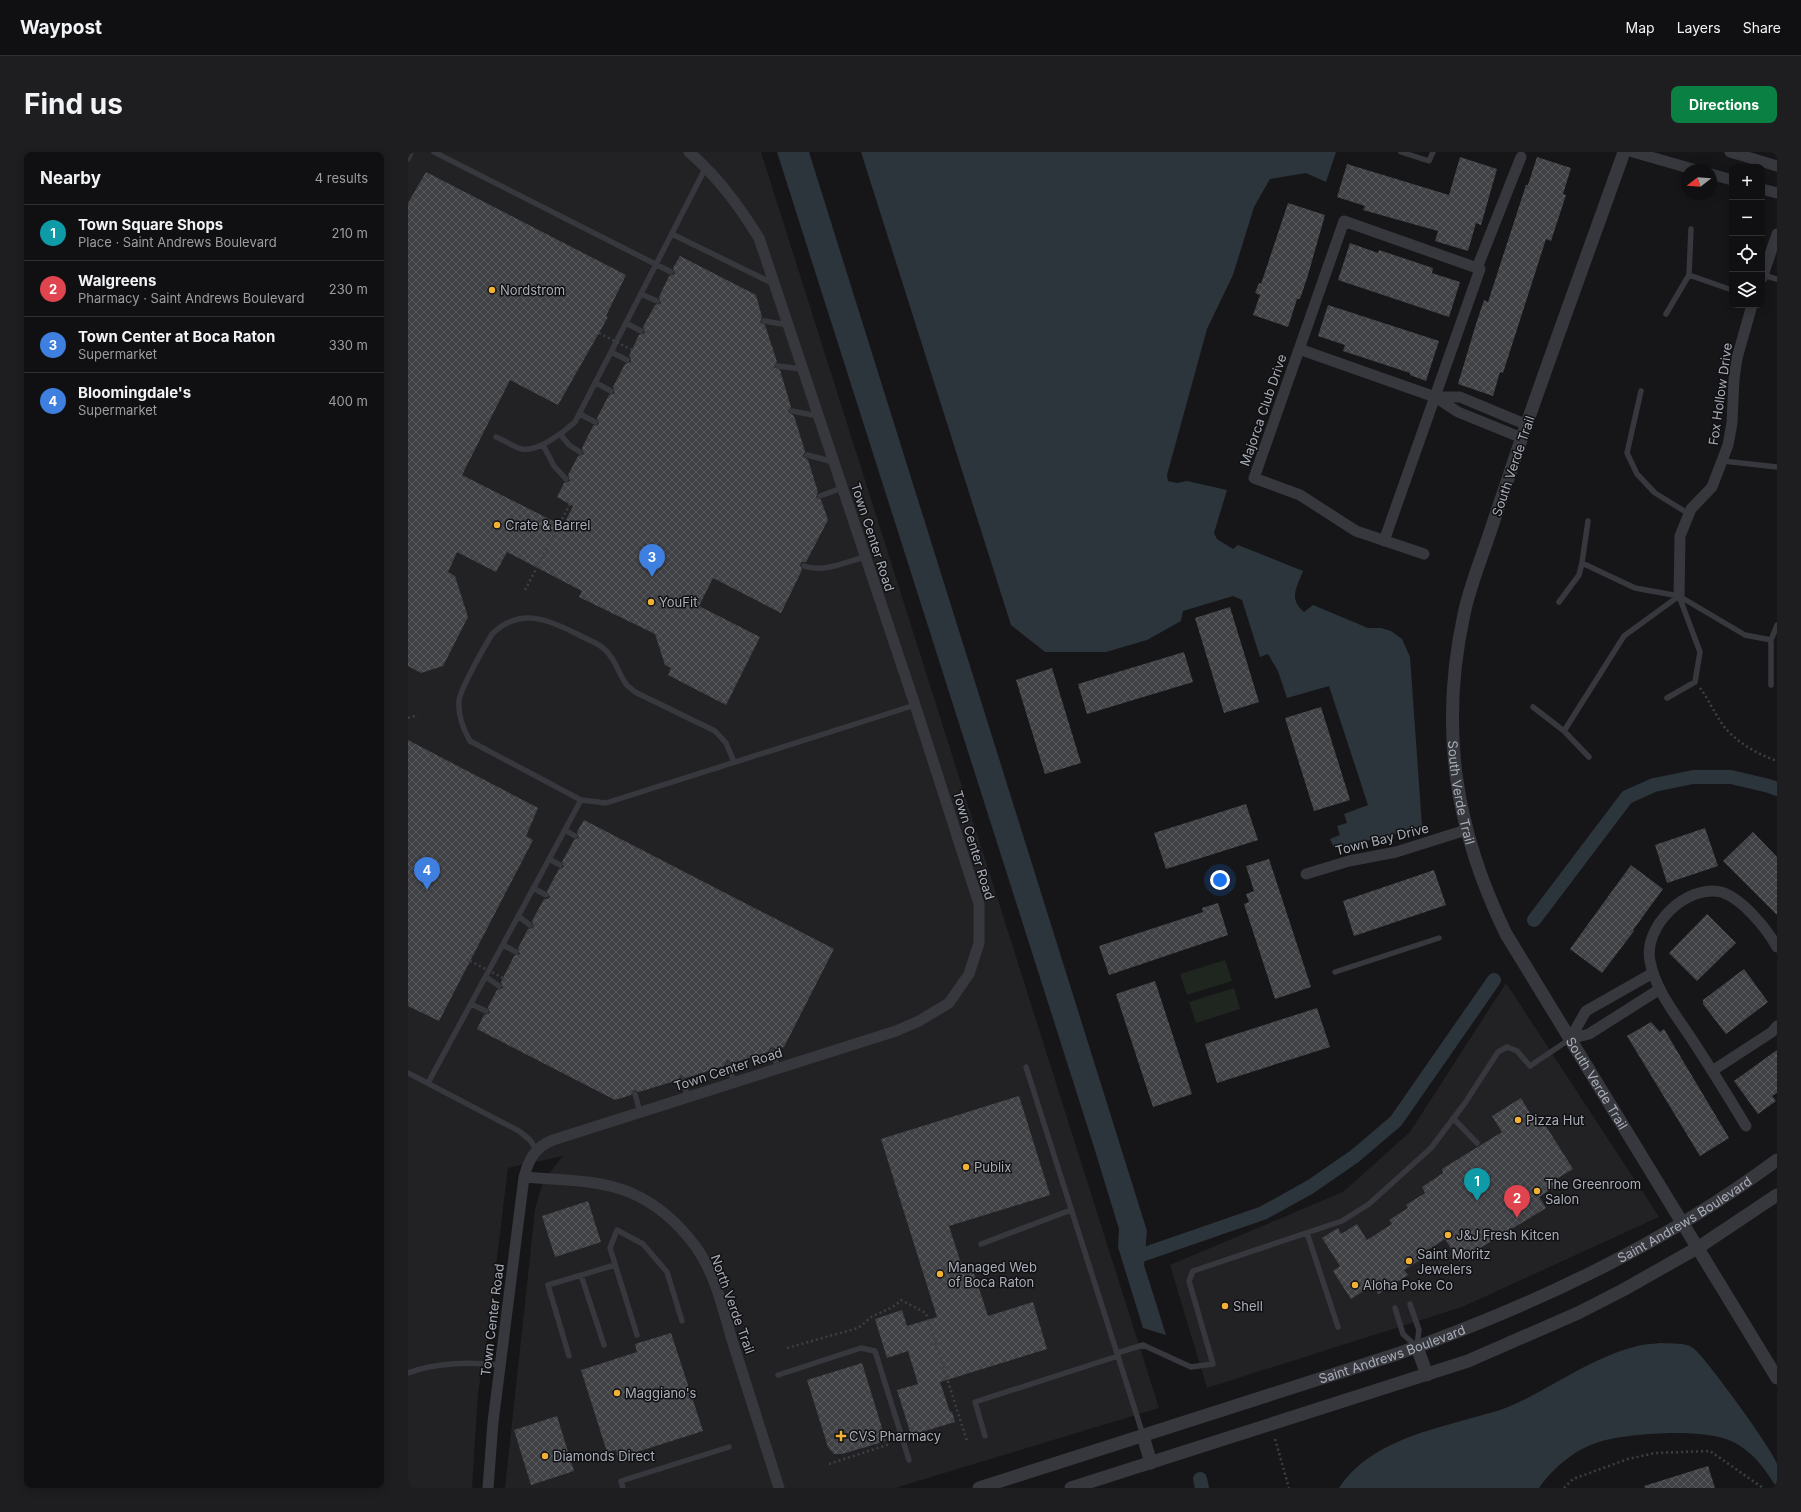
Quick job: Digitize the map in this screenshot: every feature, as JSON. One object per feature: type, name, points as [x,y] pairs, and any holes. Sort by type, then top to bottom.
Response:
[{"type":"street","name":"Town Center Road","points":[[488,1488],[493,1422],[524,1177],[528,1162],[536,1150],[553,1140],[896,1031],[919,1022],[949,1003],[969,974],[979,943],[979,904],[915,705],[759,238],[742,211],[706,167],[689,152]]},
{"type":"street","name":"South Verde Trail","points":[[1624,152],[1522,438],[1464,612],[1457,649],[1452,693],[1453,751],[1457,788],[1466,830],[1476,865],[1506,934],[1684,1222],[1777,1378]]},
{"type":"street","points":[[1633,152],[1681,166]]},
{"type":"street","points":[[1730,152],[1777,166]]},
{"type":"street","points":[[1384,541],[1480,269],[1476,268],[1521,157]]},
{"type":"street","points":[[1717,176],[1729,179]]},
{"type":"street","points":[[1765,190],[1777,193]]},
{"type":"street","name":"Majorca Club Drive","points":[[1424,554],[1356,531],[1339,522],[1316,504],[1300,494],[1254,478],[1344,221],[1476,268]]},
{"type":"street","points":[[1765,272],[1777,234]]},
{"type":"street","name":"Fox Hollow Drive","points":[[1679,596],[1679,546],[1683,526],[1697,500],[1712,487],[1723,461],[1732,423],[1734,378],[1737,358],[1751,308]]},
{"type":"street","name":"Majorca Club Drive","points":[[1299,349],[1435,397],[1458,412],[1522,438]]},
{"type":"street","name":"Majorca Club Drive","points":[[1435,397],[1460,396],[1527,424]]},
{"type":"street","name":"Town Bay Drive","points":[[1306,874],[1350,861],[1396,852],[1466,830]]},
{"type":"street","points":[[1746,1126],[1660,989],[1649,959],[1650,949],[1655,931],[1675,907],[1684,900],[1702,892],[1722,893],[1739,902],[1762,924],[1777,947]]},
{"type":"street","points":[[1570,1039],[1586,1011],[1653,973]]},
{"type":"street","points":[[1570,1039],[1589,1034],[1660,989]]},
{"type":"street","points":[[1712,1071],[1772,1032],[1777,1026]]},
{"type":"street","name":"Saint Andrews Boulevard","points":[[979,1488],[1417,1347],[1519,1308],[1571,1284],[1636,1250],[1684,1222],[1777,1160]]},
{"type":"street","name":"North Verde Trail","points":[[524,1177],[611,1186],[649,1203],[667,1216],[683,1231],[697,1248],[708,1267],[779,1488]]},
{"type":"street","points":[[1071,1488],[1468,1361],[1578,1313],[1698,1247],[1777,1195]]},
{"type":"street","points":[[1417,1347],[1427,1375]]},
{"type":"street","points":[[1143,1436],[1151,1463]]},
{"type":"lane","points":[[408,159],[412,152]]},
{"type":"lane","points":[[434,152],[656,266],[671,272]]},
{"type":"lane","points":[[1401,152],[1429,162],[1433,152]]},
{"type":"lane","points":[[496,437],[523,449],[543,445],[561,434],[576,422],[706,167]]},
{"type":"lane","points":[[1666,314],[1689,275],[1691,230]]},
{"type":"lane","points":[[672,234],[775,284]]},
{"type":"lane","points":[[1689,275],[1729,289]]},
{"type":"lane","points":[[1765,277],[1777,280]]},
{"type":"lane","points":[[641,294],[656,301]]},
{"type":"lane","points":[[764,321],[788,325]]},
{"type":"lane","points":[[626,323],[641,331]]},
{"type":"lane","points":[[612,352],[627,360]]},
{"type":"lane","points":[[778,366],[802,368]]},
{"type":"lane","points":[[596,383],[611,391]]},
{"type":"lane","points":[[1641,391],[1627,453],[1637,474],[1655,493],[1689,514]]},
{"type":"lane","points":[[792,411],[818,416]]},
{"type":"lane","points":[[580,414],[595,422]]},
{"type":"lane","points":[[561,434],[569,445],[580,452]]},
{"type":"lane","points":[[543,445],[554,466],[566,479]]},
{"type":"lane","points":[[807,455],[834,462]]},
{"type":"lane","points":[[1723,461],[1777,467]]},
{"type":"lane","points":[[820,496],[842,488]]},
{"type":"lane","points":[[1559,602],[1579,575],[1588,521]]},
{"type":"lane","points":[[804,566],[814,569],[825,568],[865,557]]},
{"type":"lane","points":[[1582,563],[1635,588],[1679,596],[1745,635],[1771,640]]},
{"type":"lane","points":[[1667,698],[1695,682],[1700,652],[1679,596]]},
{"type":"lane","points":[[1564,731],[1624,636],[1679,596]]},
{"type":"lane","points":[[734,762],[726,742],[715,731],[635,692],[626,685],[618,666],[604,648],[552,621],[534,617],[513,620],[499,627],[492,634],[459,699],[460,718],[464,731],[470,741],[581,800],[606,802],[734,762],[915,705]]},
{"type":"lane","points":[[1771,685],[1771,640],[1777,625]]},
{"type":"lane","points":[[1533,707],[1564,731],[1588,757]]},
{"type":"lane","points":[[428,1083],[581,800]]},
{"type":"lane","points":[[565,830],[575,836]]},
{"type":"lane","points":[[549,859],[560,866]]},
{"type":"lane","points":[[533,888],[546,895]]},
{"type":"lane","points":[[518,916],[530,925]]},
{"type":"lane","points":[[1336,972],[1439,938]]},
{"type":"lane","points":[[503,945],[516,952]]},
{"type":"lane","points":[[486,977],[499,986]]},
{"type":"lane","points":[[471,1004],[486,1012]]},
{"type":"lane","points":[[984,1436],[975,1402],[1143,1345],[1191,1367],[1213,1364],[1188,1281],[1193,1271],[1342,1221],[1369,1204],[1431,1148],[1498,1052],[1507,1048],[1517,1051],[1530,1066],[1570,1039]]},
{"type":"lane","points":[[772,1050],[778,1068]]},
{"type":"lane","points":[[728,1064],[734,1082]]},
{"type":"lane","points":[[1026,1067],[1143,1436]]},
{"type":"lane","points":[[408,1073],[519,1131],[530,1140],[536,1150]]},
{"type":"lane","points":[[682,1079],[688,1097]]},
{"type":"lane","points":[[635,1094],[640,1112]]},
{"type":"lane","points":[[1453,1118],[1477,1143]]},
{"type":"lane","points":[[981,1244],[1071,1210]]},
{"type":"lane","points":[[637,1335],[610,1248],[617,1230],[643,1244],[667,1272],[682,1321]]},
{"type":"lane","points":[[1307,1233],[1338,1327]]},
{"type":"lane","points":[[569,1356],[548,1285],[616,1265]]},
{"type":"lane","points":[[581,1275],[604,1345]]},
{"type":"lane","points":[[1410,1304],[1419,1330],[1417,1347]]},
{"type":"lane","points":[[1395,1308],[1403,1334],[1417,1347]]},
{"type":"lane","points":[[778,1374],[861,1348],[875,1350],[909,1460]]},
{"type":"lane","points":[[408,1373],[445,1364],[473,1362],[501,1365]]},
{"type":"lane","points":[[623,1488],[621,1481],[729,1447]]},
{"type":"path","points":[[599,333],[632,350]]},
{"type":"path","points":[[525,590],[570,504]]},
{"type":"path","points":[[1695,682],[1709,700],[1726,730],[1755,753],[1777,761]]},
{"type":"path","points":[[408,718],[418,715]]},
{"type":"path","points":[[470,961],[503,978]]},
{"type":"path","points":[[787,1348],[858,1328],[866,1323],[871,1317],[901,1300],[907,1303],[926,1313],[967,1441]]},
{"type":"path","points":[[1275,1439],[1289,1488]]},
{"type":"path","points":[[829,1464],[890,1444]]},
{"type":"path","points":[[1564,1488],[1573,1479],[1628,1459],[1655,1453],[1710,1451],[1763,1488]]},
{"type":"shaded area","points":[[408,152],[761,152],[1159,1408],[895,1488],[505,1488],[535,1210],[543,1181],[563,1156],[508,1168],[486,1347],[478,1392],[472,1488],[408,1488]]},
{"type":"shaded area","points":[[777,152],[809,152],[1147,1231],[1144,1265],[1166,1335],[1143,1328],[1118,1247],[1119,1229],[1093,1144]]},
{"type":"shaded area","points":[[861,152],[1336,152],[1326,182],[1306,173],[1270,179],[1254,207],[1233,275],[1207,329],[1167,475],[1168,481],[1177,483],[1187,481],[1227,490],[1214,533],[1217,539],[1233,549],[1238,545],[1303,571],[1296,588],[1295,597],[1299,607],[1304,612],[1313,605],[1368,628],[1381,628],[1391,631],[1402,639],[1410,657],[1422,826],[1388,836],[1334,848],[1330,839],[1340,835],[1337,826],[1347,823],[1344,814],[1368,805],[1329,686],[1287,698],[1278,671],[1268,654],[1260,657],[1242,600],[1233,596],[1183,611],[1181,621],[1147,640],[1106,652],[1045,652],[1011,625]]},
{"type":"shaded area","points":[[1225,960],[1232,981],[1187,995],[1180,974]]},
{"type":"shaded area","points":[[1506,983],[1659,1217],[1462,1307],[1207,1388],[1170,1265],[1343,1192],[1410,1132]]},
{"type":"shaded area","points":[[1234,988],[1240,1009],[1196,1023],[1189,1002]]},
{"type":"shaded area","points":[[1661,1343],[1682,1344],[1693,1348],[1724,1385],[1765,1442],[1773,1456],[1777,1464],[1777,1488],[1758,1461],[1746,1450],[1731,1441],[1702,1434],[1665,1433],[1628,1436],[1590,1445],[1581,1449],[1565,1460],[1551,1473],[1539,1488],[1339,1488],[1352,1472],[1367,1459],[1402,1440],[1505,1408],[1524,1400],[1585,1367],[1617,1352],[1640,1345]]},
{"type":"building","points":[[1460,157],[1497,169],[1481,225],[1476,223],[1468,251],[1435,241],[1438,231],[1363,210],[1365,206],[1337,197],[1347,164],[1449,195]]},
{"type":"building","points":[[1537,157],[1571,168],[1563,194],[1566,195],[1551,241],[1546,239],[1503,373],[1500,372],[1493,396],[1458,384],[1484,300],[1488,302],[1526,185],[1528,185]]},
{"type":"building","points":[[426,172],[626,275],[606,316],[608,317],[558,405],[510,380],[462,475],[563,526],[573,506],[557,497],[564,483],[570,481],[568,475],[578,456],[584,454],[582,448],[593,426],[599,424],[597,418],[609,395],[615,393],[613,387],[625,364],[631,362],[629,356],[639,335],[645,333],[643,327],[655,305],[661,303],[659,297],[669,276],[675,274],[673,268],[680,256],[756,295],[762,317],[760,322],[765,325],[777,362],[774,367],[780,370],[791,407],[788,412],[794,416],[805,451],[803,456],[808,460],[818,492],[816,497],[821,500],[828,520],[806,562],[802,562],[800,565],[802,570],[781,613],[713,578],[699,606],[760,637],[726,705],[668,675],[671,668],[665,665],[655,634],[579,597],[582,591],[507,552],[496,572],[457,552],[448,572],[455,576],[468,617],[443,666],[421,673],[408,666],[408,203]]},
{"type":"building","points":[[1288,203],[1325,215],[1308,275],[1300,299],[1297,299],[1288,327],[1253,315],[1260,295],[1255,293],[1259,283],[1261,284]]},
{"type":"building","points":[[1350,243],[1378,253],[1379,250],[1433,268],[1432,273],[1460,282],[1449,317],[1338,280]]},
{"type":"building","points":[[1328,305],[1439,341],[1426,381],[1410,375],[1410,373],[1343,351],[1345,345],[1318,336]]},
{"type":"building","points":[[1230,607],[1259,702],[1224,713],[1195,618]]},
{"type":"building","points":[[1184,652],[1193,682],[1087,714],[1078,684]]},
{"type":"building","points":[[1052,668],[1081,763],[1045,774],[1016,680]]},
{"type":"building","points":[[1321,707],[1350,800],[1314,811],[1285,718]]},
{"type":"building","points":[[408,740],[538,808],[526,836],[533,840],[439,1021],[408,1006]]},
{"type":"building","points":[[1246,804],[1258,840],[1166,869],[1154,833]]},
{"type":"building","points":[[584,820],[834,949],[784,1047],[776,1049],[771,1047],[768,1052],[732,1063],[727,1060],[724,1066],[686,1078],[681,1075],[678,1080],[639,1092],[634,1090],[631,1095],[615,1100],[477,1029],[484,1015],[490,1013],[488,1007],[497,990],[503,988],[501,982],[514,956],[520,954],[518,948],[528,929],[534,927],[532,921],[544,899],[548,899],[550,897],[547,891],[559,869],[564,867],[562,862],[574,840],[579,838],[577,832]]},
{"type":"building","points":[[1705,828],[1718,866],[1667,883],[1655,845]]},
{"type":"building","points":[[1753,832],[1777,857],[1777,915],[1723,861]]},
{"type":"building","points":[[1269,859],[1311,987],[1275,999],[1244,904],[1249,902],[1246,894],[1254,891],[1246,866]]},
{"type":"building","points":[[1631,865],[1663,889],[1633,930],[1634,931],[1602,973],[1570,949]]},
{"type":"building","points":[[1434,870],[1446,905],[1354,936],[1343,901]]},
{"type":"building","points":[[1218,903],[1228,935],[1109,975],[1099,946],[1203,912],[1202,908]]},
{"type":"building","points":[[1707,914],[1736,943],[1697,981],[1669,953]]},
{"type":"building","points":[[1744,969],[1768,1002],[1726,1034],[1703,1004],[1703,1000]]},
{"type":"building","points":[[1155,981],[1192,1094],[1153,1107],[1116,994]]},
{"type":"building","points":[[1317,1008],[1330,1047],[1217,1083],[1205,1044]]},
{"type":"building","points":[[1651,1022],[1660,1032],[1664,1029],[1729,1138],[1700,1156],[1627,1036]]},
{"type":"building","points":[[1777,1050],[1777,1093],[1772,1096],[1776,1101],[1758,1114],[1734,1081]]},
{"type":"building","points":[[1019,1096],[1050,1195],[949,1226],[964,1273],[973,1270],[988,1316],[1033,1302],[1047,1349],[940,1382],[955,1422],[911,1435],[897,1390],[918,1384],[908,1351],[887,1358],[875,1319],[902,1310],[907,1326],[937,1317],[881,1139]]},
{"type":"building","points":[[1521,1098],[1538,1127],[1544,1123],[1573,1169],[1553,1181],[1556,1186],[1539,1197],[1546,1208],[1459,1261],[1445,1239],[1420,1255],[1422,1259],[1404,1270],[1408,1275],[1378,1294],[1373,1285],[1351,1299],[1333,1271],[1340,1266],[1322,1238],[1338,1228],[1341,1234],[1357,1224],[1367,1240],[1392,1224],[1389,1220],[1408,1208],[1406,1205],[1425,1193],[1422,1187],[1443,1173],[1442,1169],[1502,1132],[1492,1116]]},
{"type":"building","points":[[588,1201],[601,1242],[555,1257],[542,1216]]},
{"type":"building","points":[[671,1333],[703,1431],[618,1458],[616,1450],[607,1452],[581,1370],[637,1352],[635,1344]]},
{"type":"building","points":[[862,1363],[886,1441],[842,1454],[834,1454],[828,1447],[807,1380]]},
{"type":"building","points":[[557,1416],[574,1471],[531,1485],[514,1430]]},
{"type":"building","points":[[1708,1466],[1715,1488],[1645,1488],[1644,1486]]},
{"type":"waterway","points":[[1534,920],[1627,797],[1654,785],[1693,777],[1731,777],[1777,789]]},
{"type":"waterway","points":[[1133,1258],[1263,1213],[1310,1187],[1355,1156],[1396,1121],[1494,980]]},
{"type":"waterway","points":[[1200,1479],[1202,1488]]},
{"type":"place","name":"Nordstrom","points":[[492,290]]},
{"type":"place","name":"Crate & Barrel","points":[[497,525]]},
{"type":"place","name":"Town Center at Boca Raton","points":[[652,577]]},
{"type":"place","name":"YouFit","points":[[651,602]]},
{"type":"place","name":"Bloomingdale's","points":[[427,890]]},
{"type":"place","name":"Pizza Hut","points":[[1518,1120]]},
{"type":"place","name":"Publix","points":[[966,1167]]},
{"type":"place","name":"The Greenroom Salon","points":[[1537,1191]]},
{"type":"place","name":"Town Square Shops","points":[[1477,1201]]},
{"type":"place","name":"Walgreens","points":[[1517,1218]]},
{"type":"place","name":"J&J Fresh Kitcen","points":[[1448,1235]]},
{"type":"place","name":"Saint Moritz Jewelers","points":[[1409,1261]]},
{"type":"place","name":"Managed Web of Boca Raton","points":[[940,1274]]},
{"type":"place","name":"Aloha Poke Co","points":[[1355,1285]]},
{"type":"place","name":"Shell","points":[[1225,1306]]},
{"type":"place","name":"Maggiano's","points":[[617,1393]]},
{"type":"place","name":"CVS Pharmacy","points":[[841,1436]]},
{"type":"place","name":"Diamonds Direct","points":[[545,1456]]}]
